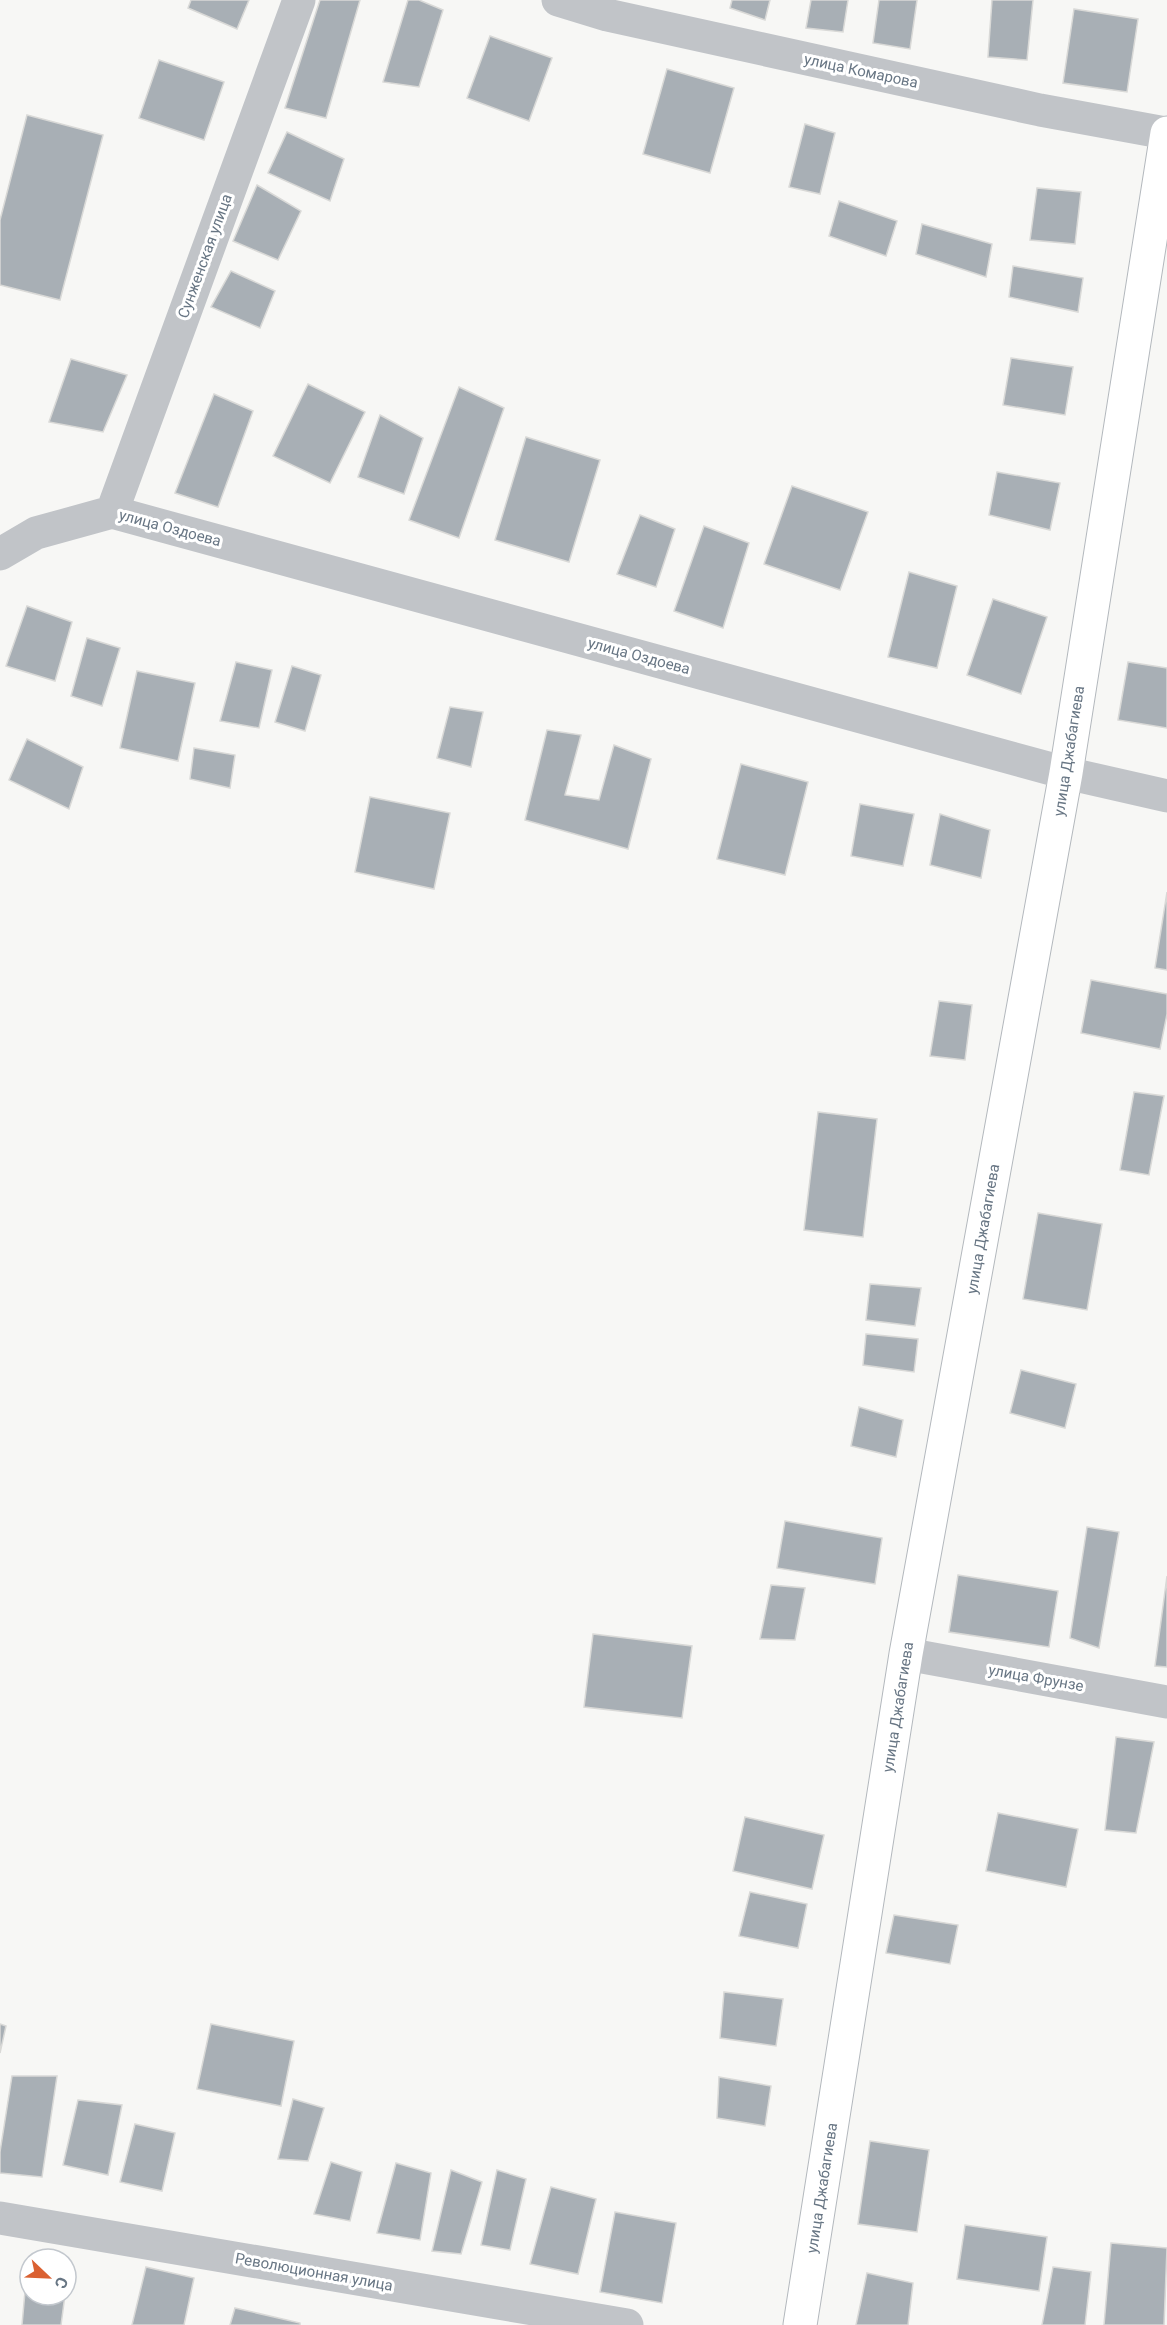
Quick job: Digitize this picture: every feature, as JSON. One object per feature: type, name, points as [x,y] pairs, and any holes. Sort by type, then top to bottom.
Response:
[{"type":"main road","name":"улица Джабагиева","points":[[800,2325],[906,1654],[1066,773],[1167,133]]},
{"type":"street","name":"Сунженская улица","points":[[112,512],[299,0]]},
{"type":"street","name":"улица Комарова","points":[[558,0],[607,15],[1005,102],[1167,133]]},
{"type":"street","points":[[0,554],[36,533],[112,512]]},
{"type":"street","name":"улица Оздоева","points":[[112,512],[1066,773],[1167,796]]},
{"type":"street","name":"улица Фрунзе","points":[[906,1654],[1167,1702]]},
{"type":"street","name":"Революционная улица","points":[[0,2218],[627,2325]]},
{"type":"building","points":[[191,0],[249,0],[237,29],[188,8]]},
{"type":"building","points":[[320,0],[360,0],[326,118],[285,108]]},
{"type":"building","points":[[408,0],[419,0],[443,10],[419,87],[383,82]]},
{"type":"building","points":[[732,0],[770,0],[765,20],[730,8]]},
{"type":"building","points":[[811,0],[848,0],[843,32],[806,28]]},
{"type":"building","points":[[879,0],[917,0],[910,49],[873,43]]},
{"type":"building","points":[[992,0],[1033,0],[1027,60],[988,57]]},
{"type":"building","points":[[1074,9],[1138,19],[1127,92],[1063,83]]},
{"type":"building","points":[[490,36],[552,58],[529,121],[467,98]]},
{"type":"building","points":[[159,60],[224,82],[204,140],[139,118]]},
{"type":"building","points":[[667,69],[734,88],[710,173],[643,154]]},
{"type":"building","points":[[27,115],[103,135],[60,300],[0,285],[0,220]]},
{"type":"building","points":[[805,124],[835,133],[820,194],[789,187]]},
{"type":"building","points":[[287,132],[344,159],[330,201],[268,173]]},
{"type":"building","points":[[257,185],[301,211],[278,260],[233,241]]},
{"type":"building","points":[[1037,188],[1081,192],[1075,244],[1030,240]]},
{"type":"building","points":[[839,201],[897,221],[886,256],[829,236]]},
{"type":"building","points":[[922,224],[992,244],[986,277],[916,254]]},
{"type":"building","points":[[1013,266],[1083,278],[1078,312],[1009,297]]},
{"type":"building","points":[[231,271],[275,291],[260,328],[211,307]]},
{"type":"building","points":[[1011,358],[1073,367],[1065,415],[1003,405]]},
{"type":"building","points":[[71,359],[127,375],[103,432],[49,422]]},
{"type":"building","points":[[308,384],[365,412],[330,483],[273,456]]},
{"type":"building","points":[[459,387],[504,408],[459,538],[409,520]]},
{"type":"building","points":[[214,394],[253,411],[218,507],[175,493]]},
{"type":"building","points":[[380,415],[423,438],[404,494],[358,477]]},
{"type":"building","points":[[526,437],[600,460],[569,562],[495,540]]},
{"type":"building","points":[[997,472],[1060,483],[1050,530],[989,515]]},
{"type":"building","points":[[792,486],[868,512],[840,590],[764,564]]},
{"type":"building","points":[[640,515],[675,529],[656,587],[617,574]]},
{"type":"building","points":[[704,526],[749,543],[723,628],[674,611]]},
{"type":"building","points":[[909,572],[957,586],[937,668],[888,657]]},
{"type":"building","points":[[993,599],[1047,617],[1021,694],[967,675]]},
{"type":"building","points":[[27,606],[72,622],[55,681],[6,666]]},
{"type":"building","points":[[87,638],[120,648],[102,706],[71,696]]},
{"type":"building","points":[[236,662],[272,670],[259,728],[220,721]]},
{"type":"building","points":[[1128,662],[1167,668],[1167,728],[1118,720]]},
{"type":"building","points":[[292,666],[321,675],[305,731],[275,722]]},
{"type":"building","points":[[137,671],[195,683],[178,761],[120,748]]},
{"type":"building","points":[[450,707],[483,712],[471,767],[437,758]]},
{"type":"building","points":[[547,730],[581,735],[565,795],[599,800],[614,745],[651,759],[628,849],[525,820]]},
{"type":"building","points":[[27,739],[83,767],[69,809],[9,780]]},
{"type":"building","points":[[194,748],[235,755],[230,788],[190,779]]},
{"type":"building","points":[[741,764],[808,782],[785,875],[717,859]]},
{"type":"building","points":[[370,797],[450,813],[434,889],[355,872]]},
{"type":"building","points":[[860,804],[914,814],[903,866],[851,856]]},
{"type":"building","points":[[940,814],[990,830],[981,878],[930,865]]},
{"type":"building","points":[[1167,892],[1167,970],[1155,968]]},
{"type":"building","points":[[1091,980],[1167,994],[1167,1014],[1160,1049],[1081,1033]]},
{"type":"building","points":[[939,1001],[972,1005],[965,1060],[930,1056]]},
{"type":"building","points":[[1134,1092],[1164,1096],[1149,1175],[1120,1170]]},
{"type":"building","points":[[818,1112],[877,1119],[863,1237],[804,1230]]},
{"type":"building","points":[[1038,1213],[1102,1224],[1087,1310],[1023,1299]]},
{"type":"building","points":[[870,1284],[921,1288],[915,1326],[866,1320]]},
{"type":"building","points":[[866,1334],[918,1339],[914,1372],[863,1365]]},
{"type":"building","points":[[1021,1370],[1076,1384],[1065,1428],[1010,1413]]},
{"type":"building","points":[[859,1407],[903,1420],[896,1457],[851,1446]]},
{"type":"building","points":[[785,1521],[882,1538],[875,1584],[777,1568]]},
{"type":"building","points":[[1087,1527],[1119,1532],[1099,1648],[1070,1638]]},
{"type":"building","points":[[958,1575],[1058,1591],[1049,1647],[949,1632]]},
{"type":"building","points":[[1167,1576],[1167,1667],[1155,1666]]},
{"type":"building","points":[[771,1585],[805,1588],[795,1640],[760,1639]]},
{"type":"building","points":[[593,1634],[692,1646],[682,1718],[584,1707]]},
{"type":"building","points":[[1116,1737],[1154,1742],[1136,1833],[1105,1830]]},
{"type":"building","points":[[998,1813],[1078,1829],[1066,1887],[986,1871]]},
{"type":"building","points":[[745,1817],[824,1835],[812,1889],[733,1871]]},
{"type":"building","points":[[750,1892],[807,1904],[798,1948],[739,1936]]},
{"type":"building","points":[[894,1915],[958,1925],[950,1964],[886,1953]]},
{"type":"building","points":[[724,1992],[783,1999],[776,2046],[720,2038]]},
{"type":"building","points":[[0,2024],[6,2026],[0,2053]]},
{"type":"building","points":[[211,2024],[294,2041],[281,2106],[197,2089]]},
{"type":"building","points":[[12,2076],[57,2076],[42,2177],[0,2173],[0,2152]]},
{"type":"building","points":[[719,2077],[771,2086],[765,2126],[717,2118]]},
{"type":"building","points":[[293,2099],[324,2108],[308,2161],[278,2159]]},
{"type":"building","points":[[78,2100],[122,2105],[108,2175],[63,2165]]},
{"type":"building","points":[[135,2124],[175,2133],[162,2191],[120,2182]]},
{"type":"building","points":[[870,2141],[929,2150],[917,2232],[858,2224]]},
{"type":"building","points":[[331,2162],[362,2172],[350,2221],[314,2214]]},
{"type":"building","points":[[396,2163],[431,2173],[420,2240],[377,2233]]},
{"type":"building","points":[[451,2170],[482,2182],[461,2254],[432,2251]]},
{"type":"building","points":[[497,2170],[526,2179],[510,2250],[481,2245]]},
{"type":"building","points":[[551,2187],[596,2199],[578,2274],[530,2264]]},
{"type":"building","points":[[615,2212],[676,2223],[662,2303],[600,2292]]},
{"type":"building","points":[[965,2225],[1047,2237],[1039,2291],[957,2279]]},
{"type":"building","points":[[1111,2243],[1167,2248],[1164,2325],[1104,2325]]},
{"type":"building","points":[[146,2267],[194,2278],[184,2325],[132,2325]]},
{"type":"building","points":[[1053,2267],[1091,2272],[1085,2325],[1042,2325]]},
{"type":"building","points":[[867,2273],[913,2283],[908,2325],[856,2325]]},
{"type":"building","points":[[24,2307],[63,2307],[61,2325],[22,2325]]},
{"type":"building","points":[[235,2308],[300,2323],[300,2325],[230,2325]]}]
